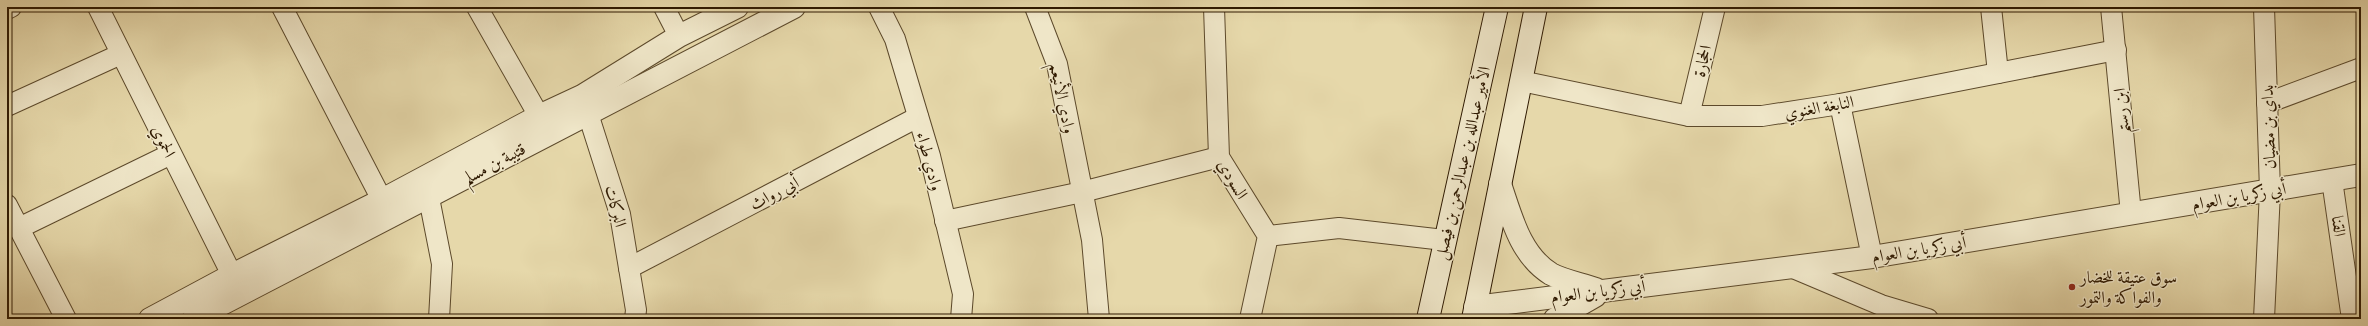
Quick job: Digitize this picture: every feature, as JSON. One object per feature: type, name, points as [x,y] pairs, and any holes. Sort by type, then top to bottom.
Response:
[{"type":"street","points":[[7,9],[11,7]]},
{"type":"street","name":"الحموي","points":[[98,7],[232,275]]},
{"type":"street","points":[[282,7],[382,200]]},
{"type":"street","points":[[477,7],[539,116]]},
{"type":"street","points":[[664,7],[679,36]]},
{"type":"street","name":"قتيبة بن مسلم","points":[[193,319],[429,198],[585,105],[679,36],[737,7]]},
{"type":"street","name":"قتيبة بن مسلم","points":[[150,319],[232,275],[382,200],[539,116],[585,105],[794,7]]},
{"type":"street","name":"وادي طواء","points":[[879,7],[894,39],[918,117],[963,294],[961,319]]},
{"type":"street","name":"وادي الأنيعم","points":[[1035,7],[1057,64],[1092,240],[1099,319]]},
{"type":"street","name":"السودي","points":[[1214,7],[1219,157],[1268,236]]},
{"type":"street","name":"الأمير عبدالله بن عبدالرحمن بن فيصل","points":[[1428,319],[1444,240],[1497,7]]},
{"type":"street","points":[[1474,313],[1536,7]]},
{"type":"street","name":"الحجارة","points":[[1689,116],[1715,7]]},
{"type":"street","points":[[1991,7],[1998,73]]},
{"type":"street","name":"ابن رستم","points":[[2111,7],[2131,214]]},
{"type":"street","name":"بداي بن مضيان","points":[[2264,7],[2270,191],[2264,319]]},
{"type":"street","name":"النابغة الغنوي","points":[[1521,81],[1689,116],[1762,116],[1840,104],[2116,50]]},
{"type":"street","points":[[7,106],[121,54]]},
{"type":"street","points":[[2267,103],[2361,68]]},
{"type":"street","points":[[1840,104],[1872,257]]},
{"type":"street","name":"البركات","points":[[585,105],[620,214],[636,310],[635,319]]},
{"type":"street","name":"أبي رواث","points":[[629,268],[918,117]]},
{"type":"street","points":[[19,228],[171,154]]},
{"type":"street","points":[[945,221],[1082,192],[1219,157]]},
{"type":"street","name":"أبي زكريا بن العوام","points":[[1474,313],[1603,291],[1872,257],[2361,175]]},
{"type":"street","points":[[422,178],[429,198],[442,264],[439,319]]},
{"type":"street","name":"القنا","points":[[2332,180],[2352,319]]},
{"type":"street","points":[[1500,184],[1514,226],[1531,256],[1552,274],[1603,291]]},
{"type":"street","points":[[7,205],[66,319]]},
{"type":"street","points":[[1250,319],[1268,236],[1339,228],[1444,240]]},
{"type":"street","points":[[1791,267],[1881,305],[1928,319]]},
{"type":"street","points":[[1555,319],[1603,291]]},
{"type":"place","name":"سوق عتيقة للخضار والفواكة والتمور","points":[[2072,287]]}]
